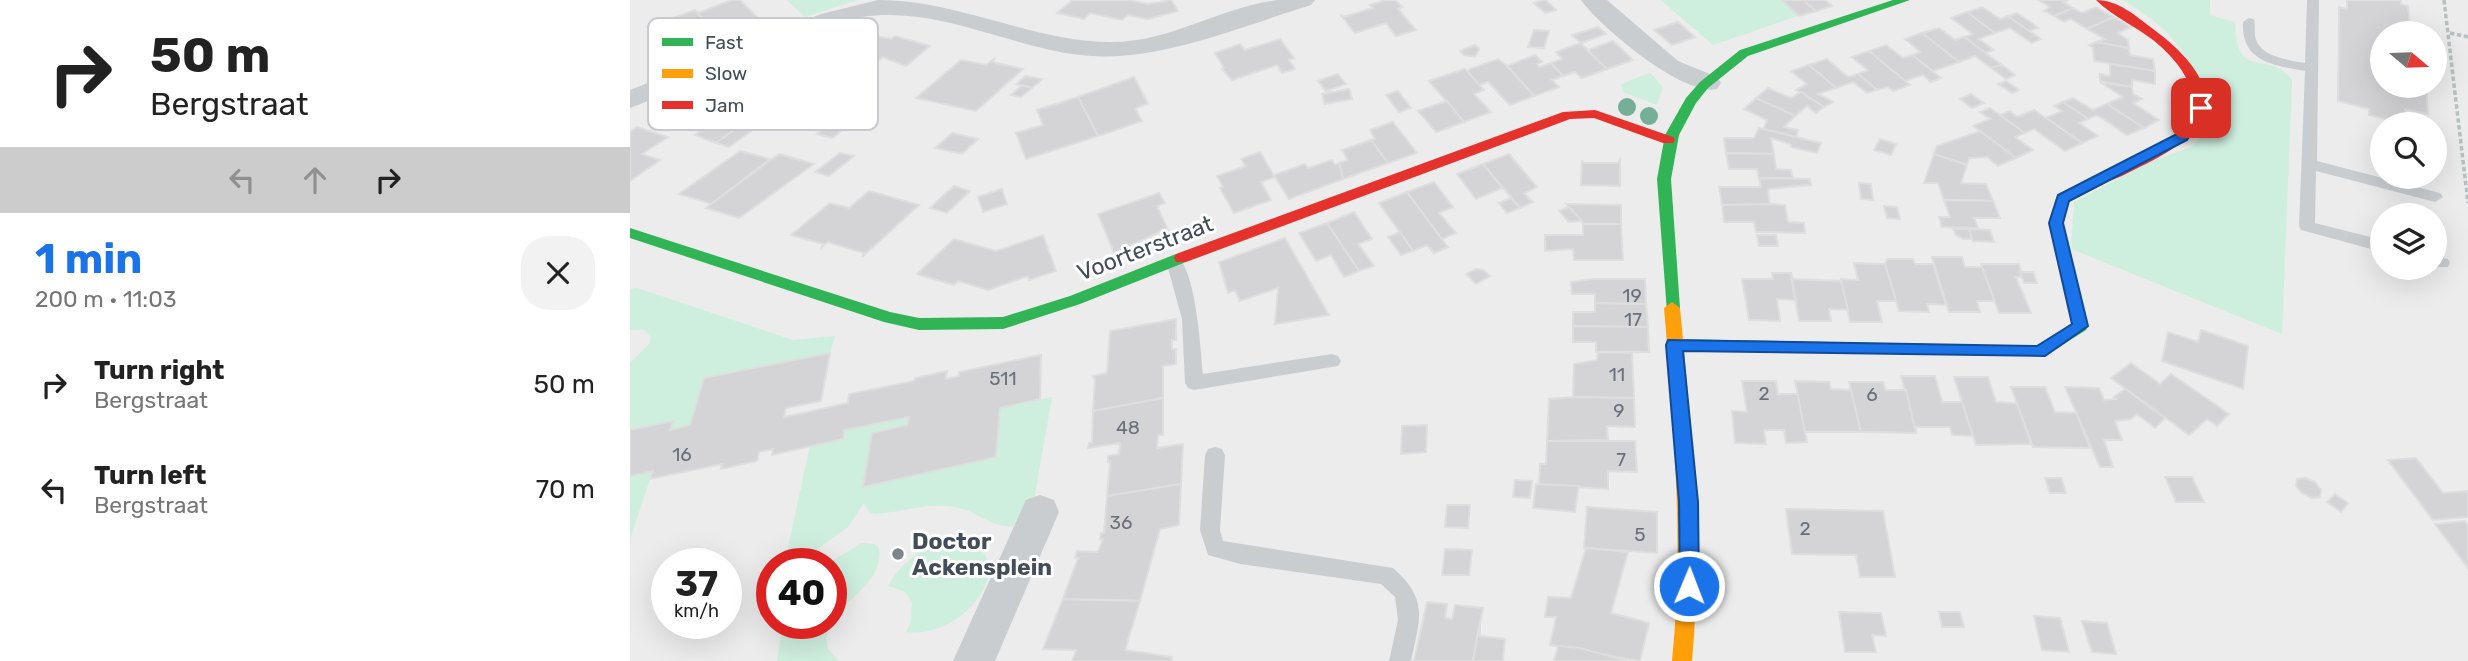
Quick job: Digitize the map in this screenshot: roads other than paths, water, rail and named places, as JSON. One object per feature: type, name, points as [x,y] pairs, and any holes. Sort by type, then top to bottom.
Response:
[{"type":"street","points":[[834,18],[873,8],[908,8],[1087,48],[1120,51],[1140,48],[1303,0]]},
{"type":"street","points":[[1593,0],[1669,66],[1708,83]]},
{"type":"street","points":[[1682,661],[1690,558],[1664,206],[1663,167],[1668,140],[1680,115],[1726,66],[1760,46],[1904,0]]},
{"type":"street","points":[[1674,345],[2039,352],[2080,326],[2056,223],[2063,199],[2182,137],[2201,108],[2198,81],[2162,38],[2102,0]]},
{"type":"street","points":[[630,100],[648,93]]},
{"type":"street","name":"Voorterstraat","points":[[631,234],[890,318],[919,324],[1003,323],[1075,300],[1568,115],[1595,114],[1668,140]]},
{"type":"street","points":[[974,661],[1040,512]]},
{"type":"lane","points":[[2313,0],[2307,226],[2370,243]]},
{"type":"lane","points":[[2249,22],[2249,41],[2255,48],[2278,60],[2312,68]]},
{"type":"lane","points":[[2309,164],[2435,197]]},
{"type":"lane","points":[[1174,261],[1192,319],[1194,383],[1332,361]]},
{"type":"lane","points":[[1215,455],[1210,530],[1215,548],[1240,555],[1386,575],[1405,592],[1409,620],[1400,661]]},
{"type":"place","name":"Doctor Ackensplein","points":[[898,554]]}]
